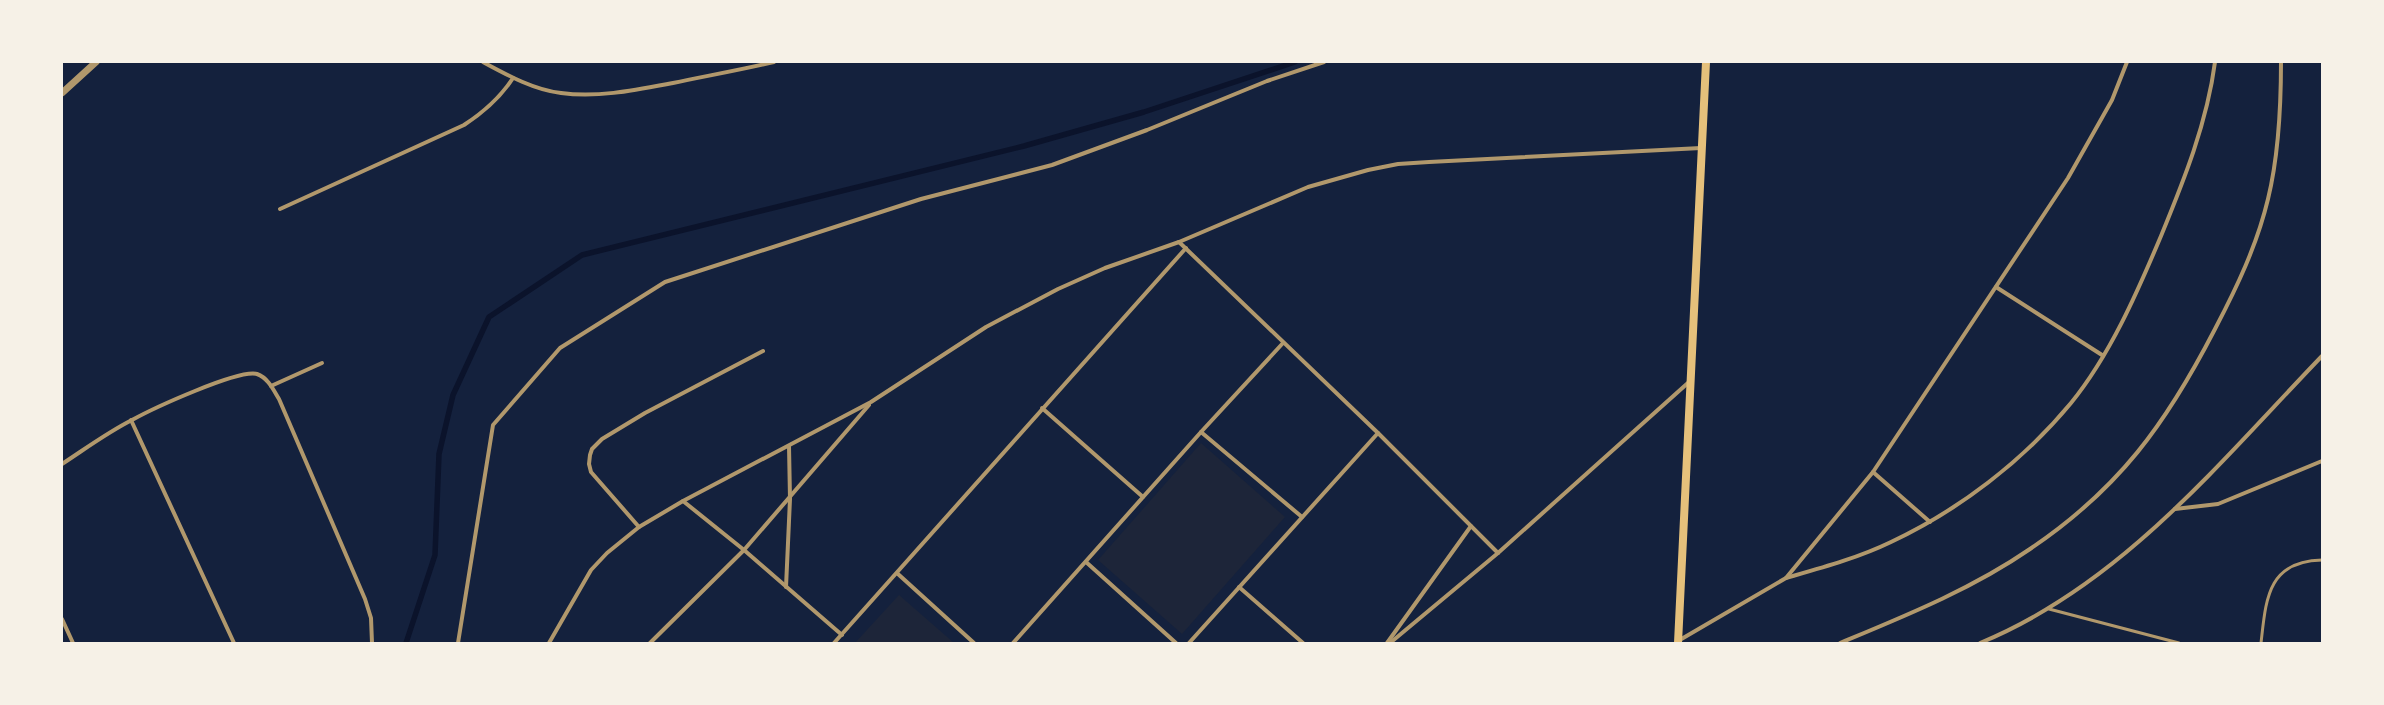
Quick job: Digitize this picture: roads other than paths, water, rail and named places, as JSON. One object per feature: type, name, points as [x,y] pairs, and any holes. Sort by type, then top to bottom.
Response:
[{"type":"main road","points":[[1678,642],[1706,62]]},
{"type":"street","points":[[62,93],[96,62]]},
{"type":"street","points":[[483,62],[513,78],[560,93],[589,95],[624,92],[774,62]]},
{"type":"street","points":[[458,643],[493,425],[560,348],[665,282],[921,199],[1052,165],[1147,130],[1267,81],[1324,62]]},
{"type":"street","points":[[1786,578],[1874,472],[2068,178],[2112,100],[2127,62]]},
{"type":"street","points":[[1678,642],[1786,578],[1856,556],[1890,543],[1930,522],[1977,490],[2021,456],[2072,402],[2102,355],[2127,310],[2178,194],[2207,106],[2215,62]]},
{"type":"street","points":[[1840,643],[1959,591],[2030,550],[2096,497],[2133,460],[2153,435],[2189,379],[2236,289],[2255,242],[2269,197],[2280,106],[2281,62]]},
{"type":"street","points":[[280,208],[464,125],[482,113],[495,101],[513,78]]},
{"type":"street","points":[[549,643],[591,570],[607,553],[639,527],[683,501],[871,402],[960,343],[1021,308],[1105,268],[1179,242],[1308,187],[1398,164],[1701,148]]},
{"type":"street","points":[[1179,242],[1378,433],[1498,553]]},
{"type":"street","points":[[834,643],[898,574],[1042,408],[1186,248]]},
{"type":"street","points":[[1996,287],[2102,355]]},
{"type":"street","points":[[1013,643],[1201,432],[1283,343]]},
{"type":"street","points":[[639,527],[591,472],[589,464],[592,449],[618,429],[763,351]]},
{"type":"street","points":[[1980,643],[2020,626],[2049,609],[2103,572],[2174,509],[2322,356]]},
{"type":"street","points":[[271,386],[322,363]]},
{"type":"street","points":[[62,464],[131,420],[201,389],[245,374],[257,374],[265,379],[279,399],[366,599],[371,618],[372,643]]},
{"type":"street","points":[[1389,643],[1498,553],[1691,381]]},
{"type":"street","points":[[650,643],[744,550],[790,499],[871,402]]},
{"type":"street","points":[[1042,408],[1143,497]]},
{"type":"street","points":[[131,420],[234,643]]},
{"type":"street","points":[[1201,432],[1302,517]]},
{"type":"street","points":[[1189,643],[1378,433]]},
{"type":"street","points":[[786,587],[790,499],[789,446]]},
{"type":"street","points":[[2174,509],[2218,504],[2322,461]]},
{"type":"street","points":[[1874,472],[1930,522]]},
{"type":"street","points":[[683,501],[744,550],[842,635]]},
{"type":"street","points":[[1389,643],[1471,526]]},
{"type":"street","points":[[1086,562],[1176,643]]},
{"type":"street","points":[[898,574],[974,643]]},
{"type":"street","points":[[1239,587],[1303,643]]},
{"type":"street","points":[[62,620],[72,643]]},
{"type":"lane","points":[[2261,643],[2267,595],[2274,582],[2284,572],[2298,564],[2322,560]]},
{"type":"lane","points":[[2049,609],[2179,643]]},
{"type":"waterway","points":[[406,643],[435,555],[439,454],[453,395],[489,317],[582,255],[1024,146],[1144,112],[1295,62]]}]
